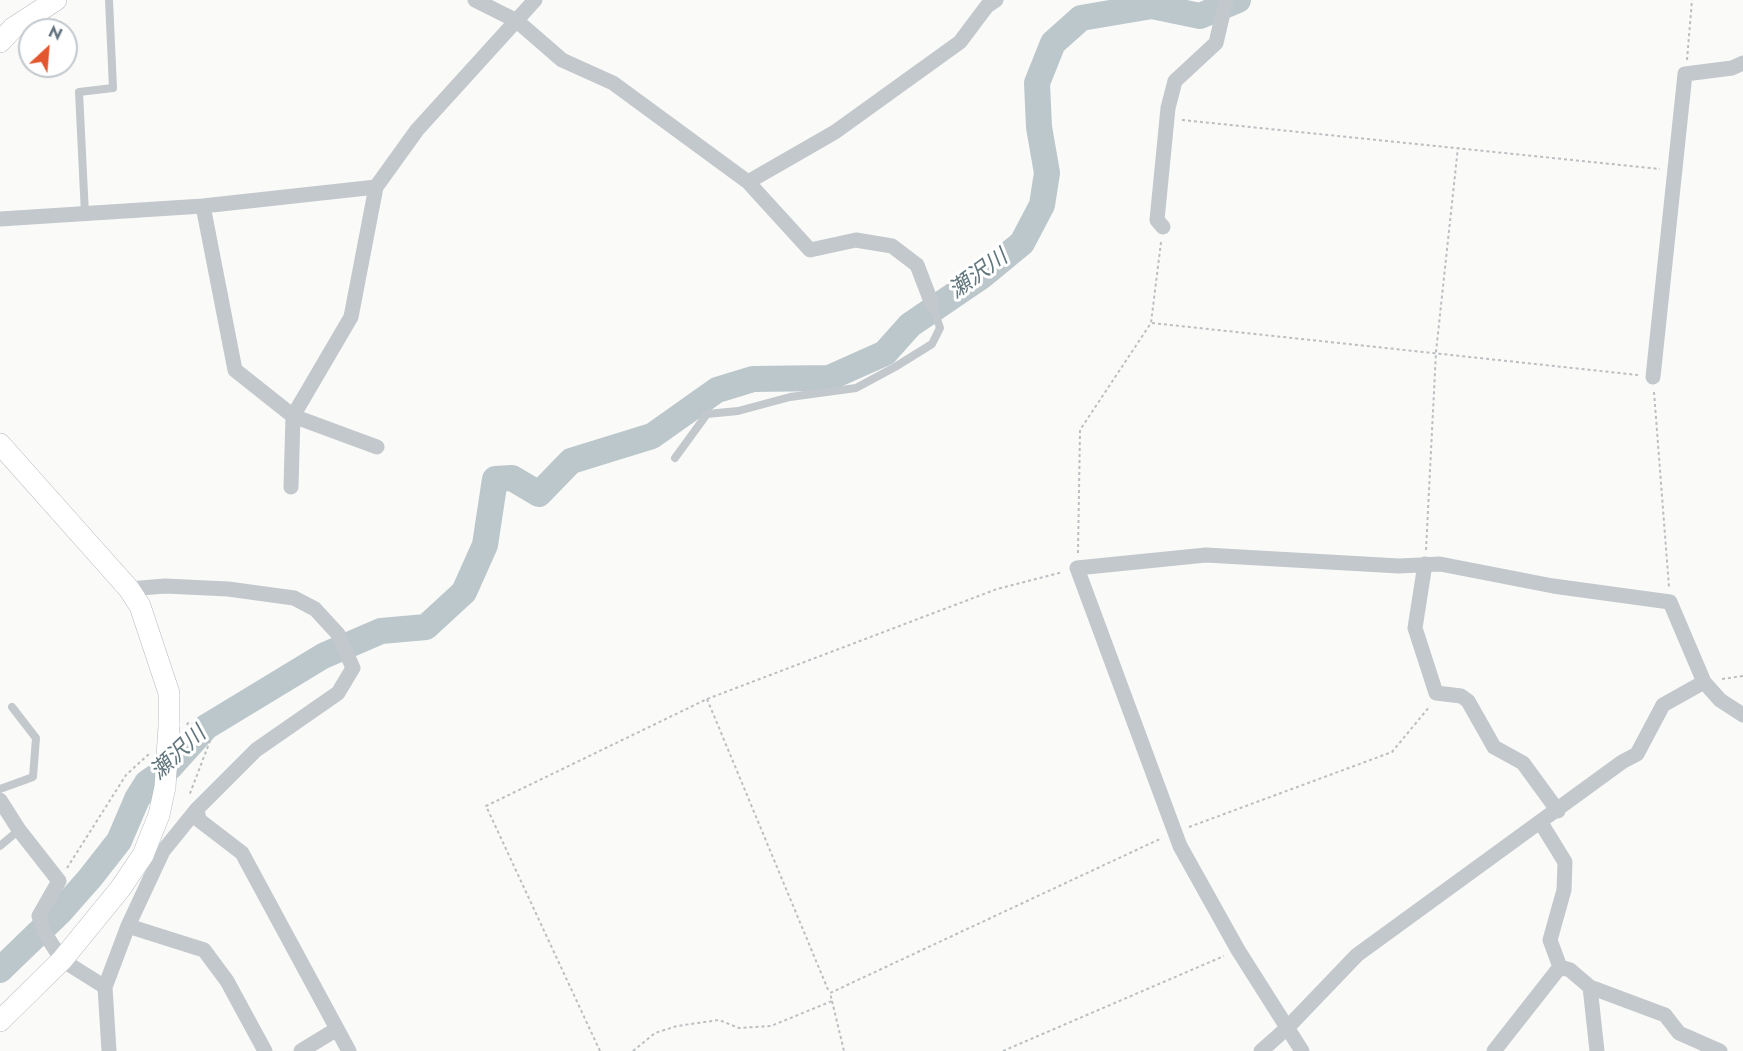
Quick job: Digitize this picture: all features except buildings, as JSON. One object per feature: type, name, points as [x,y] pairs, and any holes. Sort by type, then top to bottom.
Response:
[{"type":"main road","points":[[0,42],[13,28],[56,0]]},
{"type":"main road","points":[[0,444],[129,589],[140,606],[170,693],[174,728],[159,815],[143,855],[91,926],[62,960],[0,1021]]},
{"type":"street","points":[[474,0],[517,21],[562,60],[613,83],[748,182],[810,250],[856,240],[892,246],[917,265],[932,304]]},
{"type":"street","points":[[291,487],[293,416],[351,317],[376,187],[417,130],[535,0]]},
{"type":"street","points":[[748,182],[835,132],[960,42],[987,6],[996,0]]},
{"type":"street","points":[[1163,227],[1157,220],[1168,108],[1174,81],[1216,43],[1226,0]]},
{"type":"street","points":[[1653,377],[1685,74],[1732,68],[1743,63]]},
{"type":"street","points":[[0,219],[202,206],[376,187]]},
{"type":"street","points":[[202,206],[234,370],[293,416],[376,447]]},
{"type":"street","points":[[1302,1051],[1238,950],[1180,846],[1077,568],[1206,555],[1400,566],[1440,564],[1553,586],[1670,602],[1704,682],[1720,700],[1743,715]]},
{"type":"street","points":[[1425,564],[1415,628],[1436,693],[1461,696],[1468,701],[1494,747],[1523,763],[1558,811]]},
{"type":"street","points":[[109,1051],[105,987],[128,926],[163,851],[197,809],[256,750],[338,693],[353,668],[338,634],[315,609],[294,598],[228,589],[165,586],[129,589]]},
{"type":"street","points":[[1261,1051],[1287,1028],[1357,955],[1558,811],[1622,762],[1637,754],[1663,705],[1704,682]]},
{"type":"street","points":[[0,800],[19,830],[59,881],[39,916],[44,932],[62,960],[105,987]]},
{"type":"street","points":[[197,809],[200,819],[242,853],[349,1051]]},
{"type":"street","points":[[1541,823],[1565,862],[1564,890],[1550,940],[1560,967]]},
{"type":"street","points":[[128,926],[204,950],[226,981],[265,1051]]},
{"type":"street","points":[[1560,967],[1570,970],[1590,987],[1665,1015],[1679,1033],[1720,1051]]},
{"type":"street","points":[[1494,1051],[1560,967]]},
{"type":"street","points":[[1590,987],[1597,1051]]},
{"type":"street","points":[[301,1051],[337,1029]]},
{"type":"lane","points":[[85,214],[79,92],[113,88],[109,0]]},
{"type":"lane","points":[[675,458],[706,414],[738,411],[790,397],[856,388],[895,368],[932,344],[940,328],[932,304]]},
{"type":"lane","points":[[0,789],[33,777],[36,738],[12,707]]},
{"type":"lane","points":[[0,846],[19,830]]},
{"type":"path","points":[[1685,74],[1692,0]]},
{"type":"path","points":[[1177,119],[1675,171]]},
{"type":"path","points":[[1425,564],[1436,352],[1458,147]]},
{"type":"path","points":[[600,1051],[486,806],[707,699],[997,588],[1077,568],[1080,430],[1151,322],[1163,227]]},
{"type":"path","points":[[1151,322],[1653,377],[1670,602]]},
{"type":"path","points":[[1704,682],[1743,676]]},
{"type":"path","points":[[830,993],[1175,832],[1392,752],[1435,700],[1436,693]]},
{"type":"path","points":[[707,699],[830,993],[844,1051]]},
{"type":"path","points":[[174,728],[188,723],[210,741],[191,785],[188,801],[197,809]]},
{"type":"path","points":[[59,881],[126,775],[153,751]]},
{"type":"path","points":[[1003,1051],[1238,950]]},
{"type":"path","points":[[633,1051],[655,1033],[677,1026],[719,1020],[740,1028],[771,1026],[832,1001]]},
{"type":"waterway","name":"瀬沢川","points":[[0,970],[60,912],[90,878],[119,841],[137,799],[147,783],[170,767],[206,727],[323,656],[381,631],[426,627],[464,592],[485,545],[495,479],[512,478],[539,494],[571,461],[652,436],[717,390],[753,379],[829,378],[885,353],[910,325],[982,276],[1022,243],[1042,205],[1047,173],[1039,127],[1037,83],[1053,43],[1081,18],[1152,6],[1200,16],[1238,0]]}]
